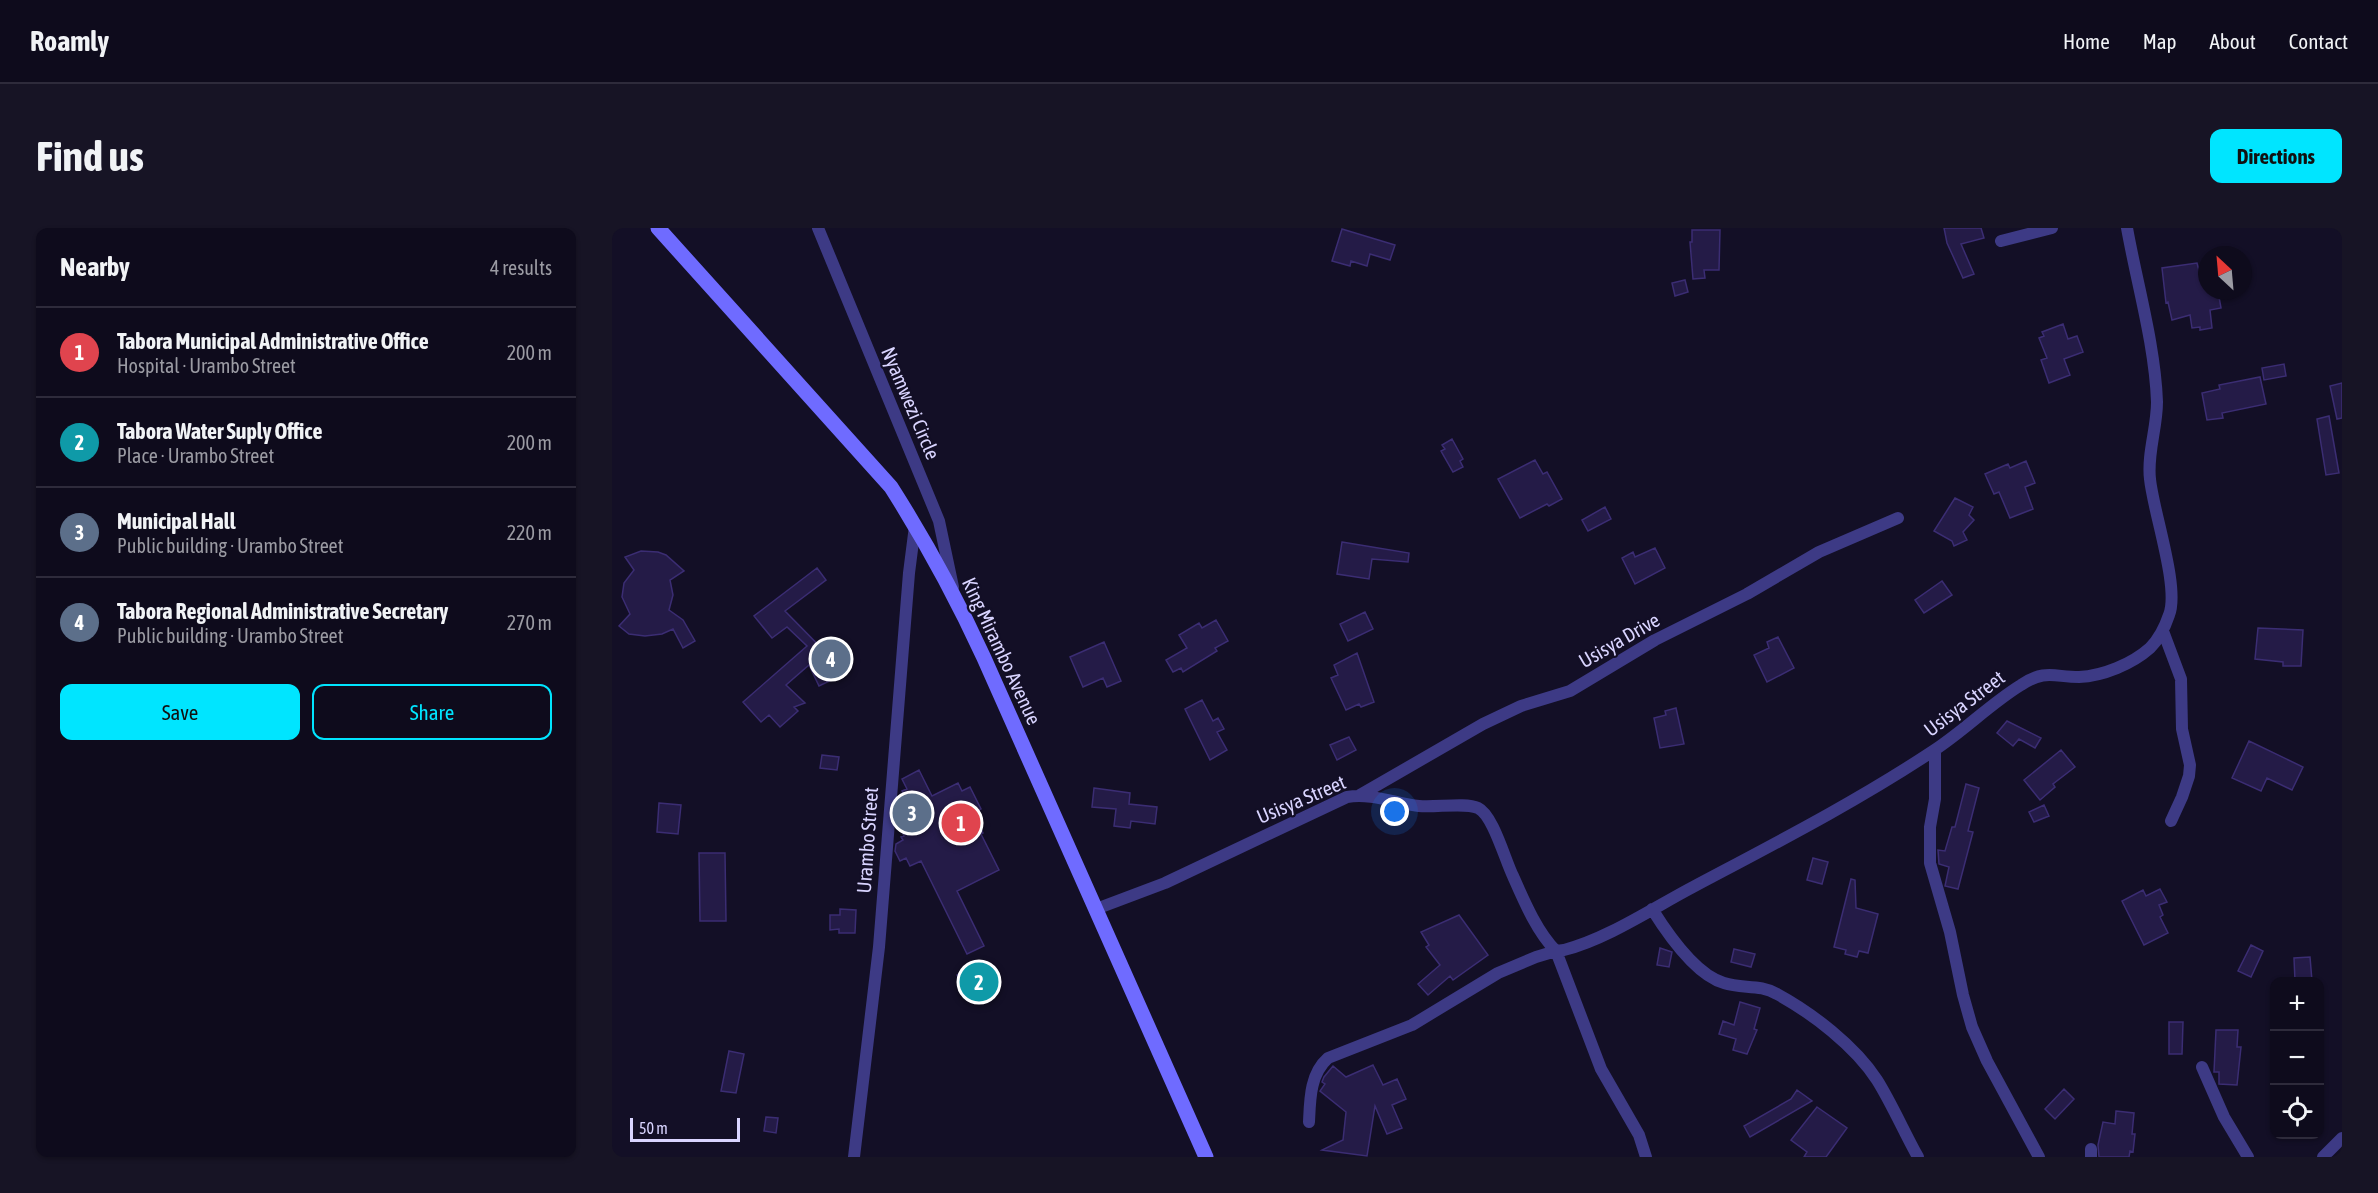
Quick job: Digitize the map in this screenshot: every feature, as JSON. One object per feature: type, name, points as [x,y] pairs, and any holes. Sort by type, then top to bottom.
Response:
[{"type":"main road","name":"King Mirambo Avenue","points":[[658,228],[891,487],[915,526],[955,597],[984,658],[1206,1157]]},
{"type":"street","name":"Nyamwezi Circle","points":[[818,228],[939,520],[955,597]]},
{"type":"street","points":[[2001,241],[2052,228]]},
{"type":"street","name":"Usisya Street","points":[[1556,951],[1573,948],[1592,939],[1837,811],[1935,750],[1974,722],[2001,697],[2029,679],[2052,674],[2078,677],[2099,674],[2135,658],[2150,648],[2163,631],[2171,610],[2167,565],[2149,477],[2156,426],[2156,394],[2151,352],[2127,228]]},
{"type":"street","name":"Usisya Drive","points":[[1360,795],[1484,724],[1521,706],[1570,691],[1655,640],[1747,594],[1819,552],[1898,518]]},
{"type":"street","name":"Urambo Street","points":[[854,1157],[879,947],[909,573],[915,526]]},
{"type":"street","points":[[2163,631],[2181,679],[2182,729],[2190,765],[2190,776],[2171,821]]},
{"type":"street","points":[[1935,750],[1935,800],[1930,827],[1930,863],[1950,932],[1963,995],[1972,1027],[1987,1061],[2039,1157]]},
{"type":"street","name":"Usisya Street","points":[[1096,909],[1165,883],[1347,797],[1360,795],[1421,806],[1478,808],[1487,817],[1529,908],[1550,945],[1556,951],[1601,1069],[1639,1135],[1647,1157]]},
{"type":"street","points":[[1652,909],[1672,939],[1714,980],[1743,987],[1763,987],[1778,994],[1825,1026],[1877,1080],[1918,1157]]},
{"type":"street","points":[[1309,1122],[1314,1077],[1320,1065],[1328,1058],[1412,1025],[1498,973],[1556,951]]},
{"type":"street","points":[[2202,1067],[2224,1117],[2248,1157]]},
{"type":"street","points":[[2323,1157],[2342,1138]]},
{"type":"building","points":[[1944,228],[1981,228],[1984,238],[1961,244],[1974,274],[1963,278],[1947,243]]},
{"type":"building","points":[[1342,229],[1395,245],[1390,260],[1370,254],[1367,266],[1351,261],[1350,266],[1332,261]]},
{"type":"building","points":[[1692,230],[1720,230],[1719,270],[1704,270],[1705,278],[1693,279],[1690,242],[1692,242]]},
{"type":"building","points":[[2197,263],[2198,300],[2220,300],[2221,308],[2210,310],[2212,328],[2200,330],[2200,327],[2192,328],[2190,315],[2172,320],[2168,302],[2166,303],[2162,268]]},
{"type":"building","points":[[1685,280],[1688,292],[1675,296],[1672,283]]},
{"type":"building","points":[[2063,324],[2068,339],[2077,336],[2083,352],[2064,359],[2070,375],[2049,383],[2041,360],[2047,358],[2039,338],[2044,336],[2042,332]]},
{"type":"building","points":[[2284,364],[2286,376],[2264,380],[2262,368]]},
{"type":"building","points":[[2260,377],[2266,404],[2222,413],[2223,418],[2207,420],[2202,393],[2220,389],[2219,385]]},
{"type":"building","points":[[2342,383],[2342,418],[2337,419],[2330,386]]},
{"type":"building","points":[[2329,416],[2339,473],[2326,475],[2317,419]]},
{"type":"building","points":[[1452,439],[1463,459],[1460,461],[1463,467],[1453,472],[1441,451],[1445,449],[1442,445]]},
{"type":"building","points":[[1535,460],[1543,474],[1547,472],[1562,499],[1520,518],[1498,479]]},
{"type":"building","points":[[2026,461],[2035,483],[2025,487],[2033,509],[2010,518],[1999,492],[1994,494],[1985,474],[2008,464],[2010,468]]},
{"type":"building","points":[[1955,498],[1973,507],[1969,515],[1974,520],[1963,532],[1967,540],[1954,546],[1952,541],[1934,531]]},
{"type":"building","points":[[1605,507],[1611,519],[1588,531],[1582,520]]},
{"type":"building","points":[[1342,542],[1409,553],[1408,562],[1372,559],[1369,579],[1337,574]]},
{"type":"building","points":[[1655,548],[1665,568],[1635,584],[1622,558],[1633,552],[1635,557]]},
{"type":"building","points":[[641,551],[666,555],[684,571],[670,580],[673,595],[669,610],[683,620],[695,641],[683,648],[673,629],[662,634],[645,636],[629,634],[619,626],[630,614],[622,597],[624,583],[634,570],[625,557]]},
{"type":"building","points":[[817,568],[826,580],[785,611],[839,666],[834,670],[840,676],[819,686],[809,665],[786,685],[805,703],[794,707],[798,711],[780,727],[769,715],[761,722],[743,702],[807,646],[787,627],[772,638],[754,616]]},
{"type":"building","points":[[1942,581],[1952,595],[1924,613],[1915,600]]},
{"type":"building","points":[[1365,612],[1373,629],[1348,641],[1340,624]]},
{"type":"building","points":[[1216,620],[1228,641],[1215,648],[1217,651],[1183,672],[1181,668],[1173,672],[1166,660],[1187,648],[1179,635],[1199,623],[1202,628]]},
{"type":"building","points":[[2258,628],[2303,630],[2301,666],[2283,666],[2283,662],[2255,659]]},
{"type":"building","points":[[1778,637],[1794,668],[1767,682],[1754,655],[1769,648],[1767,642]]},
{"type":"building","points":[[1104,642],[1121,681],[1107,687],[1103,678],[1083,687],[1070,657]]},
{"type":"building","points":[[1357,653],[1374,702],[1361,707],[1359,704],[1346,710],[1331,678],[1338,675],[1334,665]]},
{"type":"building","points":[[1202,700],[1213,721],[1218,718],[1224,729],[1217,732],[1227,750],[1210,760],[1185,709]]},
{"type":"building","points":[[1676,708],[1684,744],[1660,748],[1654,718],[1666,715],[1665,711]]},
{"type":"building","points":[[2007,721],[2041,738],[2035,748],[2019,739],[2013,746],[1997,733]]},
{"type":"building","points":[[1349,737],[1356,750],[1337,760],[1330,745]]},
{"type":"building","points":[[2249,741],[2303,767],[2292,790],[2267,778],[2261,791],[2232,778]]},
{"type":"building","points":[[2061,750],[2075,767],[2053,784],[2055,787],[2040,800],[2024,780]]},
{"type":"building","points":[[822,755],[839,757],[837,770],[820,768]]},
{"type":"building","points":[[919,770],[932,796],[958,783],[962,791],[970,787],[981,809],[973,813],[999,870],[957,891],[984,946],[967,954],[921,861],[910,866],[906,858],[900,861],[895,851],[896,844],[903,840],[901,837],[904,836],[897,822],[900,815],[898,808],[908,803],[902,791],[907,789],[902,779]]},
{"type":"building","points":[[1966,784],[1979,788],[1968,831],[1973,832],[1958,889],[1945,886],[1949,867],[1939,864],[1938,850],[1945,851],[1952,827],[1955,827]]},
{"type":"building","points":[[1094,788],[1130,793],[1129,804],[1157,807],[1155,824],[1131,821],[1130,828],[1114,826],[1116,809],[1092,807]]},
{"type":"building","points":[[659,803],[681,805],[678,834],[657,832]]},
{"type":"building","points":[[2044,805],[2049,816],[2034,822],[2029,812]]},
{"type":"building","points":[[699,853],[725,853],[726,921],[700,921]]},
{"type":"building","points":[[1813,858],[1828,862],[1822,884],[1807,880]]},
{"type":"building","points":[[1851,879],[1855,880],[1856,908],[1878,914],[1868,953],[1859,951],[1857,957],[1845,954],[1846,950],[1834,947]]},
{"type":"building","points":[[2160,889],[2167,902],[2159,905],[2163,915],[2160,917],[2168,933],[2144,945],[2122,901],[2143,890],[2146,896]]},
{"type":"building","points":[[840,909],[856,910],[855,933],[839,933],[839,929],[830,930],[830,915],[840,915]]},
{"type":"building","points":[[1459,915],[1488,955],[1453,980],[1450,976],[1428,995],[1418,984],[1440,965],[1426,947],[1429,945],[1421,932]]},
{"type":"building","points":[[2251,945],[2263,951],[2251,977],[2238,971]]},
{"type":"building","points":[[1660,948],[1672,952],[1669,967],[1657,965]]},
{"type":"building","points":[[1734,949],[1755,954],[1751,967],[1731,962]]},
{"type":"building","points":[[2310,957],[2312,977],[2295,977],[2294,958]]},
{"type":"building","points":[[978,965],[984,976],[987,974],[988,978],[994,975],[1000,986],[970,1001],[957,975]]},
{"type":"building","points":[[1740,1002],[1760,1008],[1754,1029],[1757,1030],[1747,1054],[1733,1050],[1736,1039],[1719,1034],[1723,1021],[1734,1025]]},
{"type":"building","points":[[2169,1022],[2183,1022],[2182,1054],[2169,1054]]},
{"type":"building","points":[[2216,1030],[2238,1030],[2237,1047],[2241,1047],[2237,1085],[2219,1084],[2219,1072],[2214,1072]]},
{"type":"building","points":[[729,1051],[744,1054],[736,1093],[721,1091]]},
{"type":"building","points":[[1373,1065],[1383,1085],[1397,1079],[1406,1099],[1392,1105],[1402,1128],[1387,1134],[1375,1106],[1367,1156],[1322,1150],[1343,1140],[1346,1112],[1320,1091],[1325,1084],[1322,1082],[1324,1077],[1333,1066],[1346,1077]]},
{"type":"building","points":[[2064,1089],[2074,1099],[2055,1119],[2045,1109]]},
{"type":"building","points":[[1797,1090],[1812,1101],[1750,1137],[1744,1126],[1791,1099]]},
{"type":"building","points":[[1817,1107],[1847,1128],[1826,1157],[1804,1157],[1807,1152],[1791,1140]]},
{"type":"building","points":[[2116,1111],[2134,1113],[2133,1152],[2130,1151],[2129,1157],[2099,1157],[2098,1145],[2103,1122],[2115,1124]]},
{"type":"building","points":[[766,1117],[778,1118],[776,1133],[764,1131]]},
{"type":"place","name":"Tabora Regional Administrative Secretary","points":[[831,659]]},
{"type":"place","name":"Municipal Hall","points":[[912,813]]},
{"type":"place","name":"Tabora Municipal Administrative Office","points":[[961,823]]},
{"type":"place","name":"Tabora Water Suply Office","points":[[979,982]]}]
